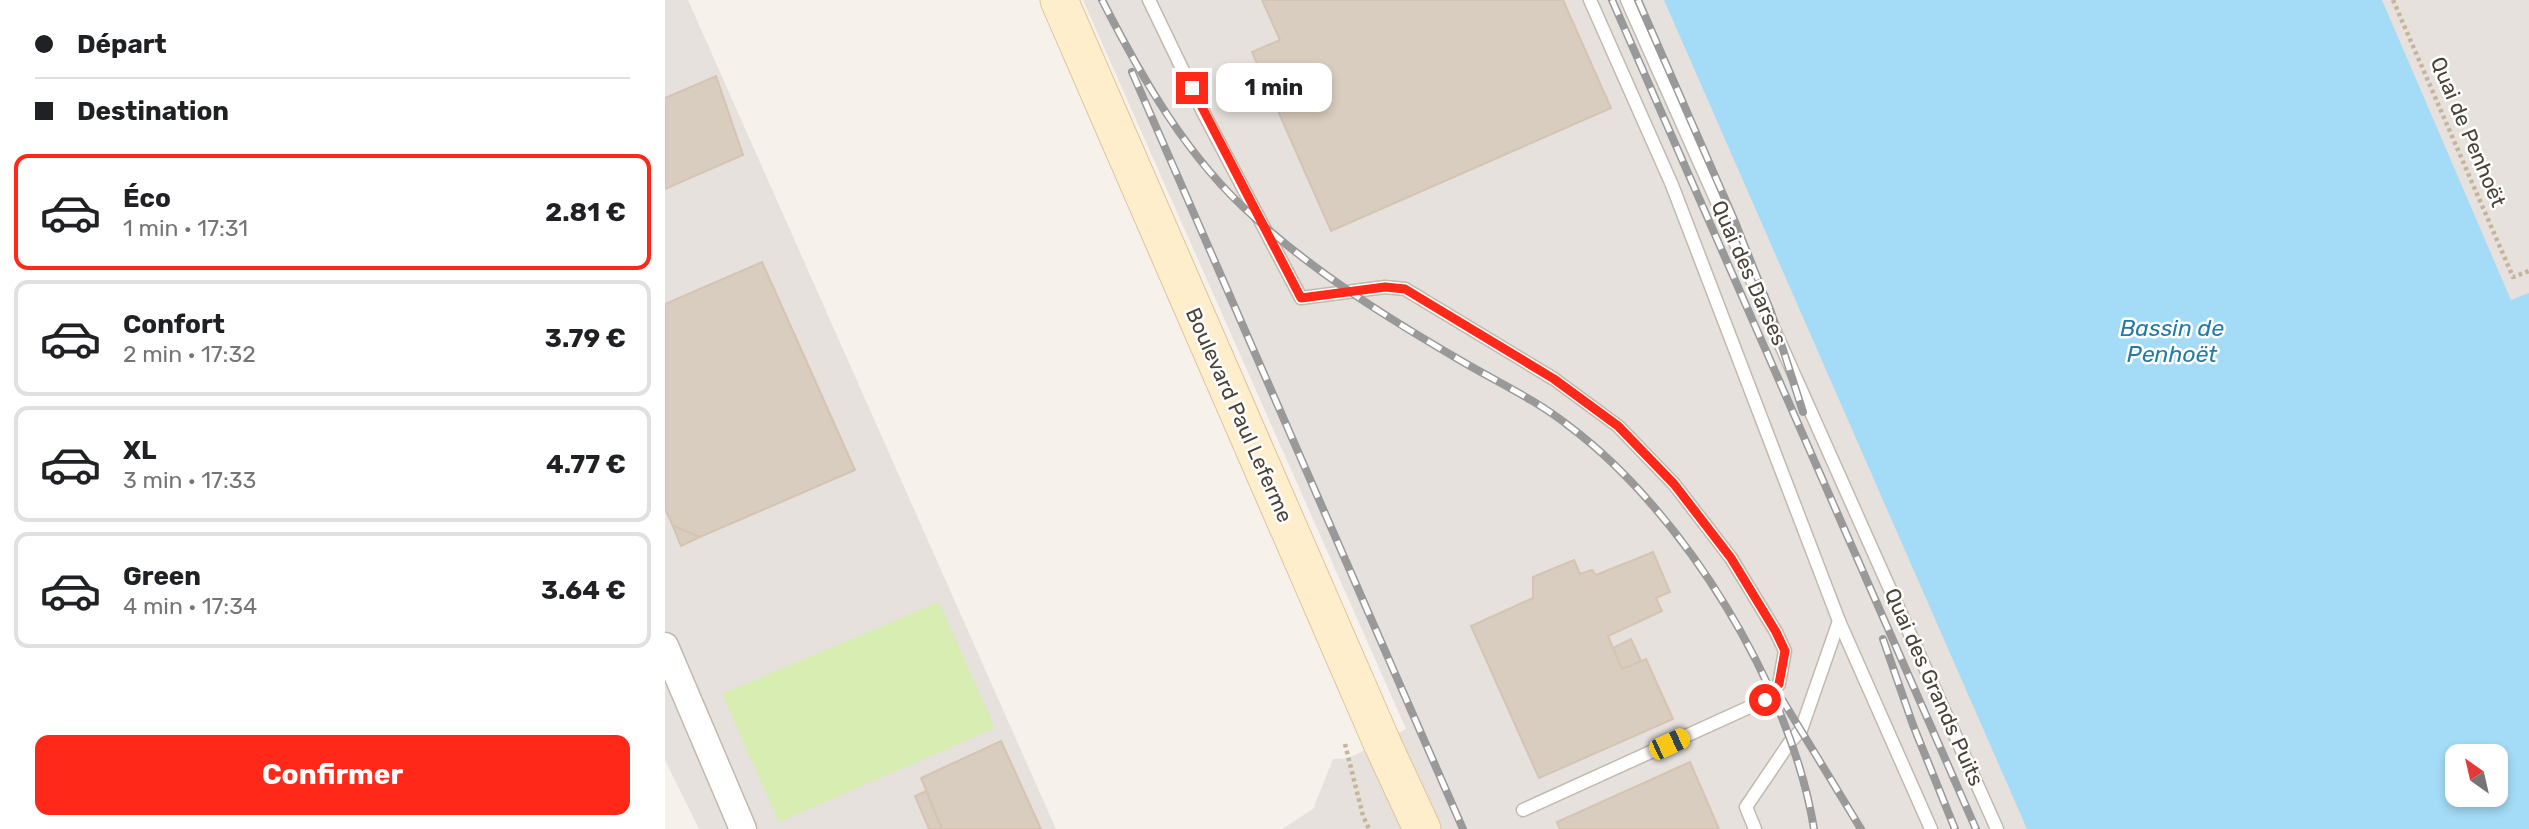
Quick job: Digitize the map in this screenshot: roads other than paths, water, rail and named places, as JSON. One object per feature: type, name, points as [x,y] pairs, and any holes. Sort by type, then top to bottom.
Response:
[{"type":"main road","name":"Boulevard Paul Leferme","points":[[1059,0],[1422,829]]},
{"type":"street","points":[[665,646],[743,829]]},
{"type":"lane","points":[[1149,0],[1202,110],[1301,298],[1385,287],[1405,289],[1554,379],[1618,426],[1674,484],[1731,558],[1785,651],[1779,684],[1765,700],[1524,810]]},
{"type":"lane","points":[[1590,0],[1672,185],[1839,621],[1931,829]]},
{"type":"lane","name":"Quai des Darses","points":[[1627,0],[1871,546]]},
{"type":"lane","name":"Quai des Grands Puits","points":[[1871,546],[1997,829]]},
{"type":"lane","points":[[1755,829],[1746,807],[1801,730],[1839,621]]},
{"type":"water","name":"Bassin de Penhoët","points":[[1664,0],[2382,0],[2511,300],[2529,293],[2529,829],[2027,829]]},
{"type":"railway","points":[[1102,0],[1133,59],[1168,116],[1208,169],[1254,217],[1302,257],[1378,310],[1556,416],[1612,462],[1653,505],[1691,554],[1726,607],[1757,662],[1782,718],[1802,774],[1814,829]]},
{"type":"railway","points":[[1612,0],[1976,829]]},
{"type":"railway","points":[[1638,0],[1733,217],[1771,312],[1803,412]]},
{"type":"railway","points":[[1132,72],[1463,829]]},
{"type":"railway","points":[[1883,639],[1913,725],[1955,829]]},
{"type":"railway","points":[[1780,696],[1861,829]]}]
